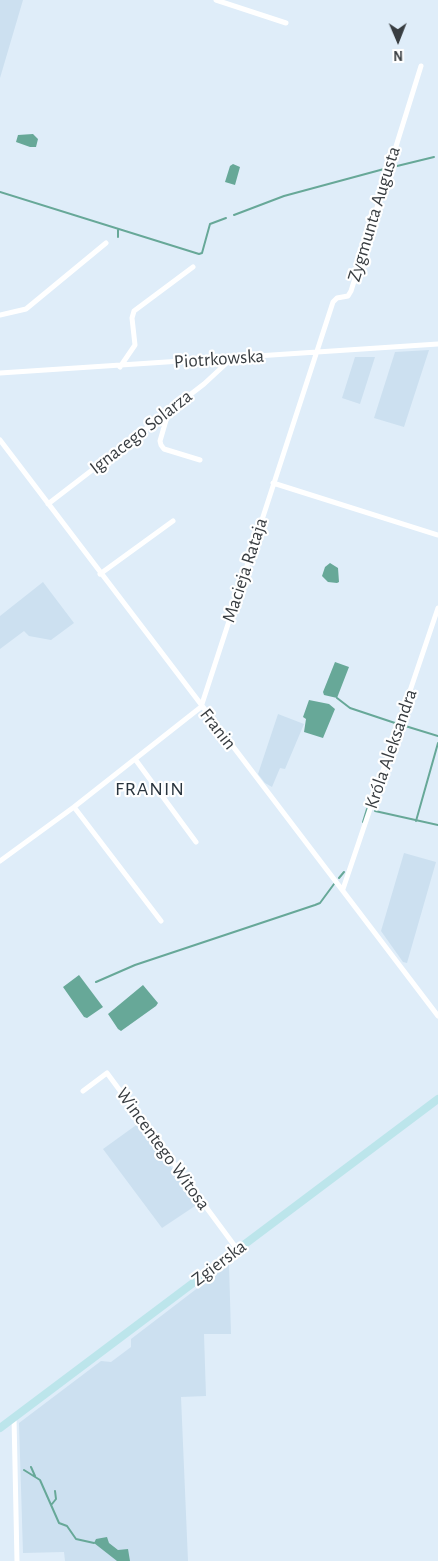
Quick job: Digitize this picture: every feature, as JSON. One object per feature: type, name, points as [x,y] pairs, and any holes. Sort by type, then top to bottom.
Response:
[{"type":"main road","name":"Zgierska","points":[[0,1428],[438,1099]]},
{"type":"street","points":[[216,0],[286,23]]},
{"type":"street","name":"Zygmunta Augusta","points":[[316,353],[333,302],[337,298],[348,296],[351,291],[420,66]]},
{"type":"street","points":[[0,315],[26,308],[106,243]]},
{"type":"street","points":[[120,367],[135,345],[132,318],[134,311],[194,267]]},
{"type":"street","name":"Piotrkowska","points":[[0,374],[438,344]]},
{"type":"street","name":"Macieja Rataja","points":[[201,707],[316,353]]},
{"type":"street","name":"Ignacego Solarza","points":[[48,504],[204,384],[232,358]]},
{"type":"street","points":[[169,410],[160,441],[161,445],[164,449],[200,460]]},
{"type":"street","name":"Franin","points":[[0,440],[201,707],[343,889],[438,1016]]},
{"type":"street","points":[[273,483],[438,535]]},
{"type":"street","points":[[100,574],[173,521]]},
{"type":"street","name":"Króla Aleksandra","points":[[343,889],[438,608]]},
{"type":"street","points":[[0,861],[74,807],[201,707]]},
{"type":"street","points":[[134,759],[196,842]]},
{"type":"street","points":[[74,807],[161,921]]},
{"type":"street","name":"Wincentego Witosa","points":[[83,1091],[108,1073],[237,1249]]},
{"type":"street","points":[[14,1417],[17,1561]]},
{"type":"shaded area","points":[[0,0],[23,0],[0,78]]},
{"type":"shaded area","points":[[33,134],[38,139],[36,147],[16,142],[18,135]]},
{"type":"shaded area","points":[[233,164],[240,167],[235,185],[225,182],[230,166]]},
{"type":"shaded area","points":[[429,350],[404,427],[374,418],[395,352]]},
{"type":"shaded area","points":[[355,357],[375,357],[360,404],[342,398]]},
{"type":"shaded area","points":[[330,563],[338,568],[339,582],[337,583],[328,582],[322,576],[325,567]]},
{"type":"shaded area","points":[[43,582],[74,623],[51,640],[29,636],[24,631],[0,649],[0,616]]},
{"type":"shaded area","points":[[335,662],[349,667],[337,698],[324,695],[323,692]]},
{"type":"shaded area","points":[[309,700],[329,704],[335,709],[323,738],[304,732],[306,719],[303,717]]},
{"type":"shaded area","points":[[278,714],[304,724],[285,769],[280,768],[272,787],[265,783],[258,774]]},
{"type":"shaded area","points":[[404,853],[436,862],[407,963],[403,962],[381,931]]},
{"type":"shaded area","points":[[79,975],[103,1007],[87,1018],[84,1017],[63,987]]},
{"type":"shaded area","points":[[143,985],[158,1003],[121,1031],[108,1014]]},
{"type":"shaded area","points":[[139,1123],[198,1204],[162,1228],[103,1149]]},
{"type":"shaded area","points":[[229,1264],[231,1334],[204,1334],[206,1396],[181,1397],[188,1561],[65,1561],[64,1552],[23,1553],[19,1423],[101,1361],[111,1362],[131,1347],[131,1339]]},
{"type":"shaded area","points":[[107,1537],[109,1543],[118,1550],[128,1549],[130,1561],[117,1561],[94,1543],[96,1539]]},
{"type":"waterway","points":[[393,167],[434,157]]},
{"type":"waterway","points":[[234,215],[284,196],[384,169]]},
{"type":"waterway","points":[[0,192],[199,254],[202,253],[210,224],[226,218]]},
{"type":"waterway","points":[[118,229],[118,237]]},
{"type":"waterway","points":[[337,698],[350,708],[395,723]]},
{"type":"waterway","points":[[402,725],[438,736]]},
{"type":"waterway","points":[[416,821],[438,743]]},
{"type":"waterway","points":[[363,822],[367,809]]},
{"type":"waterway","points":[[375,811],[438,825]]},
{"type":"waterway","points":[[339,878],[344,872]]},
{"type":"waterway","points":[[96,982],[135,965],[320,903],[334,884]]},
{"type":"waterway","points":[[31,1467],[35,1476]]},
{"type":"waterway","points":[[24,1470],[40,1480],[59,1523],[67,1526],[76,1539],[94,1543]]},
{"type":"waterway","points":[[52,1504],[56,1499],[55,1491]]},
{"type":"district","name":"FRANIN","points":[[150,789]]}]
